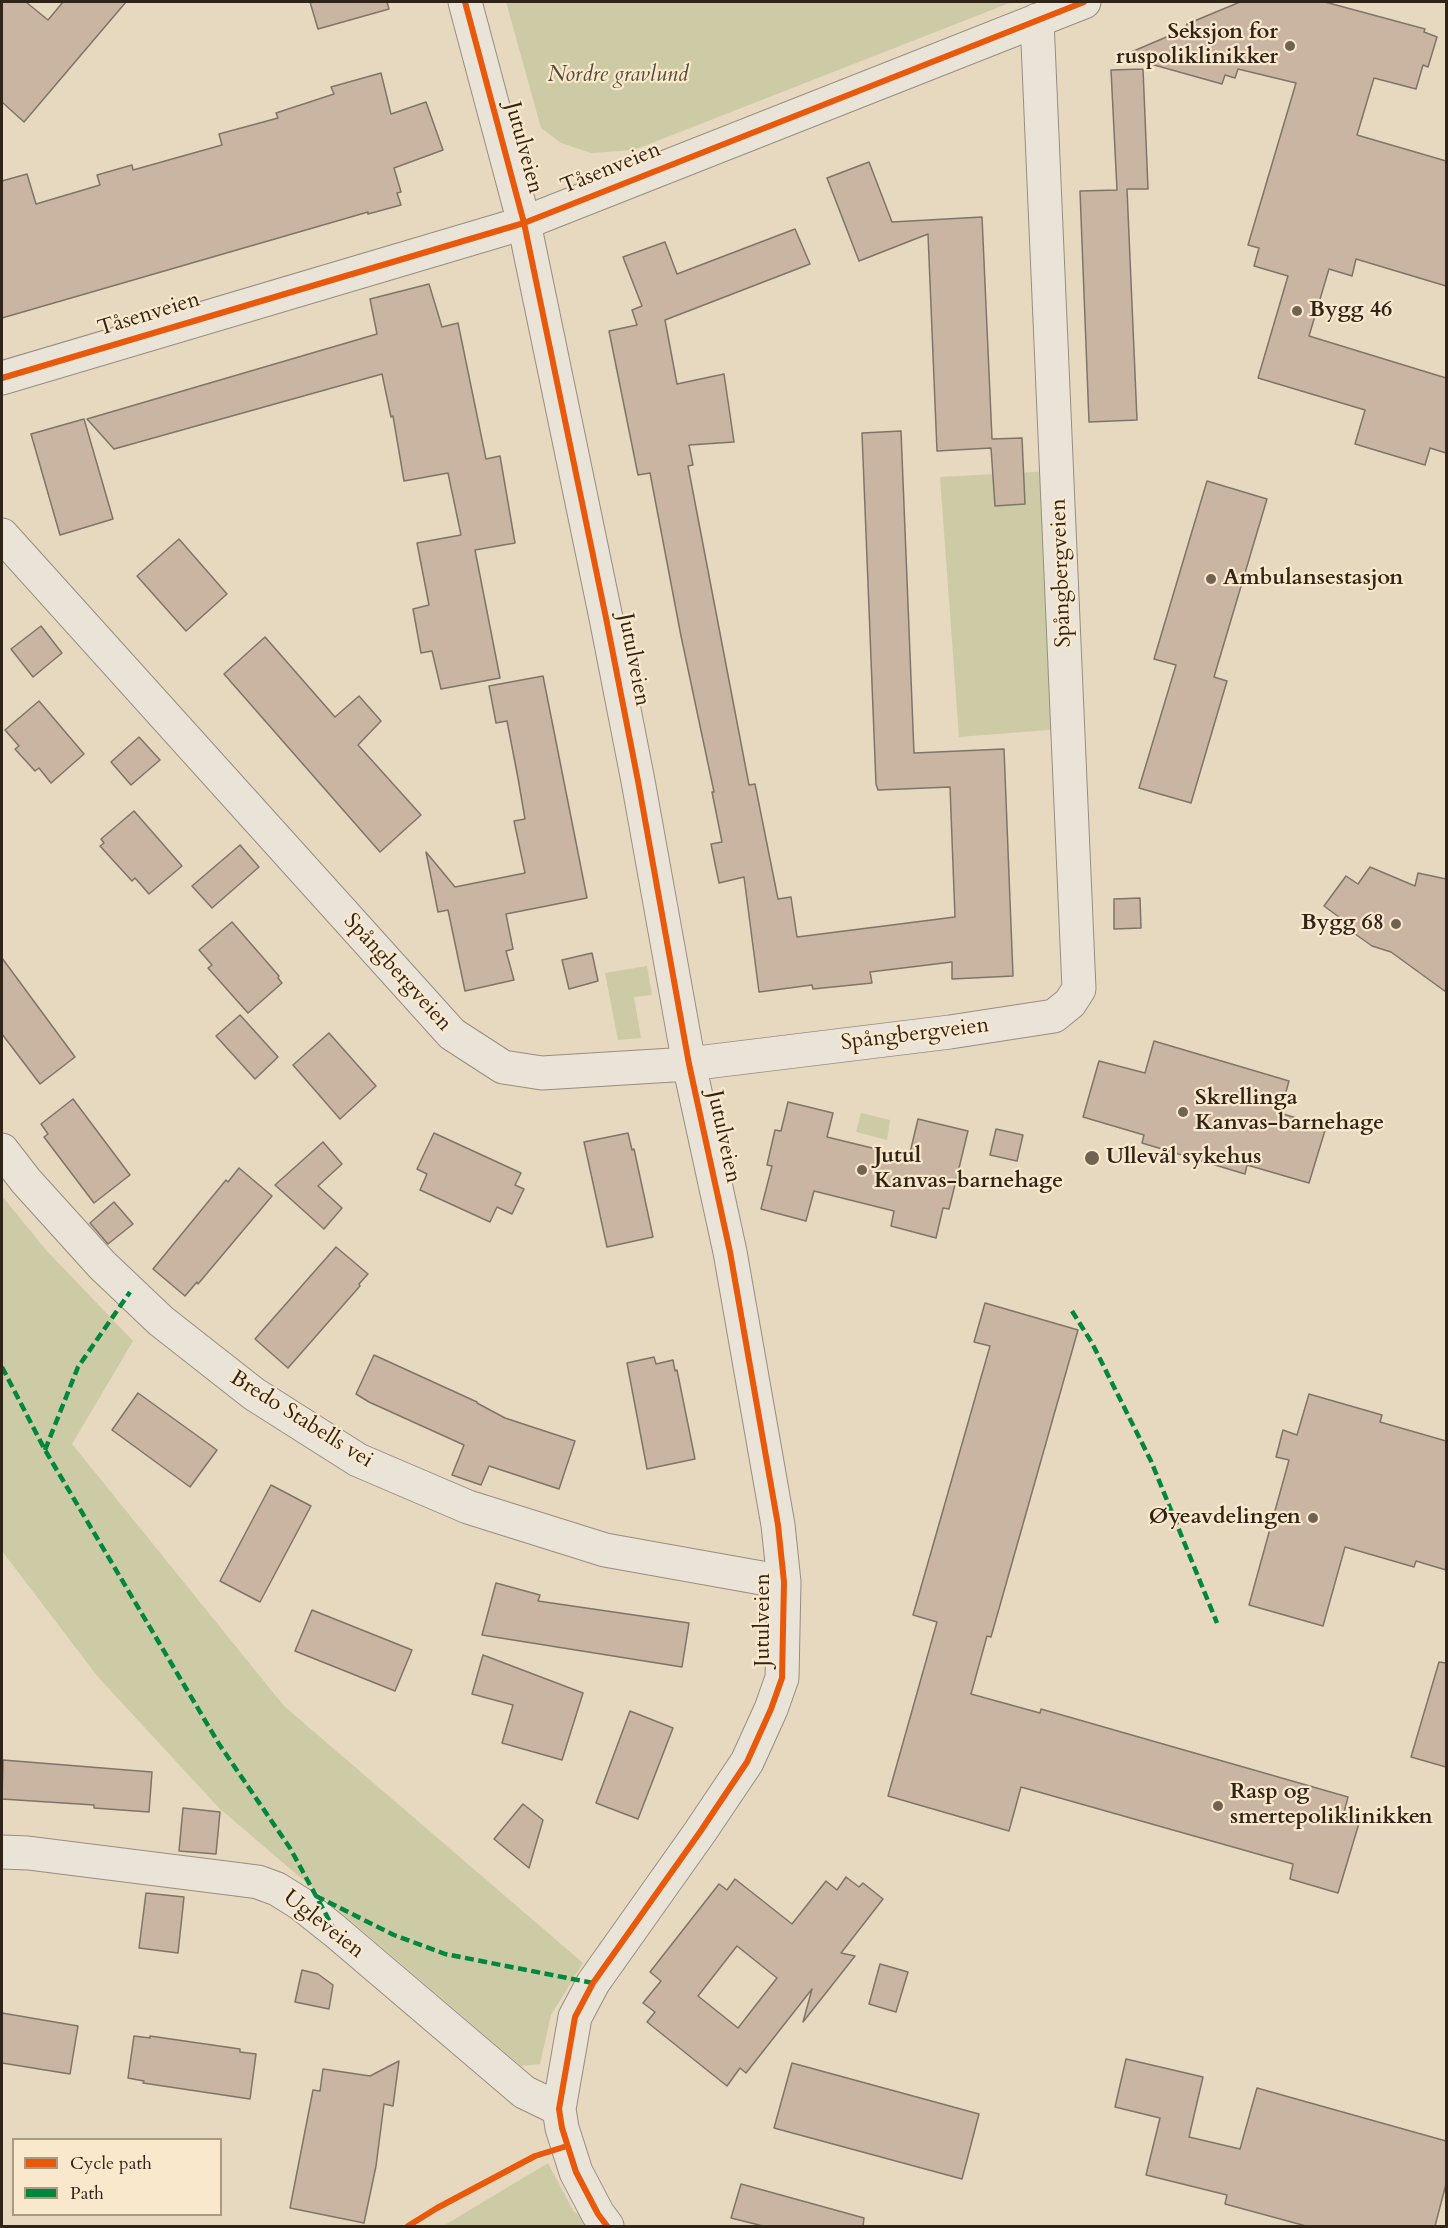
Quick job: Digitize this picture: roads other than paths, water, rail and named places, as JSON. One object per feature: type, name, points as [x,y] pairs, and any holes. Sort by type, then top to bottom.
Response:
[{"type":"street","name":"Jutulveien","points":[[465,2],[524,223],[634,758],[689,1064],[730,1252],[778,1525],[784,1582],[782,1678],[747,1762],[593,1983],[575,2017],[560,2109],[567,2146],[576,2172],[598,2214],[607,2226]]},
{"type":"street","name":"Tåsenveien","points":[[2,378],[524,223],[1084,2]]},
{"type":"street","name":"Spångbergveien","points":[[2,535],[452,1034],[502,1067],[542,1073],[689,1064],[950,1032],[1054,1016],[1070,1004],[1079,989],[1037,20]]},
{"type":"street","name":"Bredo Stabells vei","points":[[2,1150],[26,1181],[102,1265],[160,1321],[254,1394],[358,1460],[468,1507],[605,1550],[784,1582]]},
{"type":"street","name":"Ugleveien","points":[[2,1852],[28,1853],[258,1882],[277,1889],[301,1904],[335,1931],[524,2092],[560,2109]]},
{"type":"place","name":"Seksjon for ruspoliklinikker","points":[[1290,46]]},
{"type":"place","name":"Bygg 46","points":[[1297,311]]},
{"type":"place","name":"Ambulansestasjon","points":[[1211,579]]},
{"type":"place","name":"Bygg 68","points":[[1396,924]]},
{"type":"place","name":"Skrellinga Kanvas-barnehage","points":[[1183,1112]]},
{"type":"place","name":"Ullevål sykehus","points":[[1092,1158]]},
{"type":"place","name":"Jutul Kanvas-barnehage","points":[[862,1170]]},
{"type":"place","name":"Øyeavdelingen","points":[[1313,1518]]},
{"type":"place","name":"Rasp og smertepoliklinikken","points":[[1218,1806]]},
{"type":"park label","name":"Nordre gravlund","points":[[618,76]]}]
